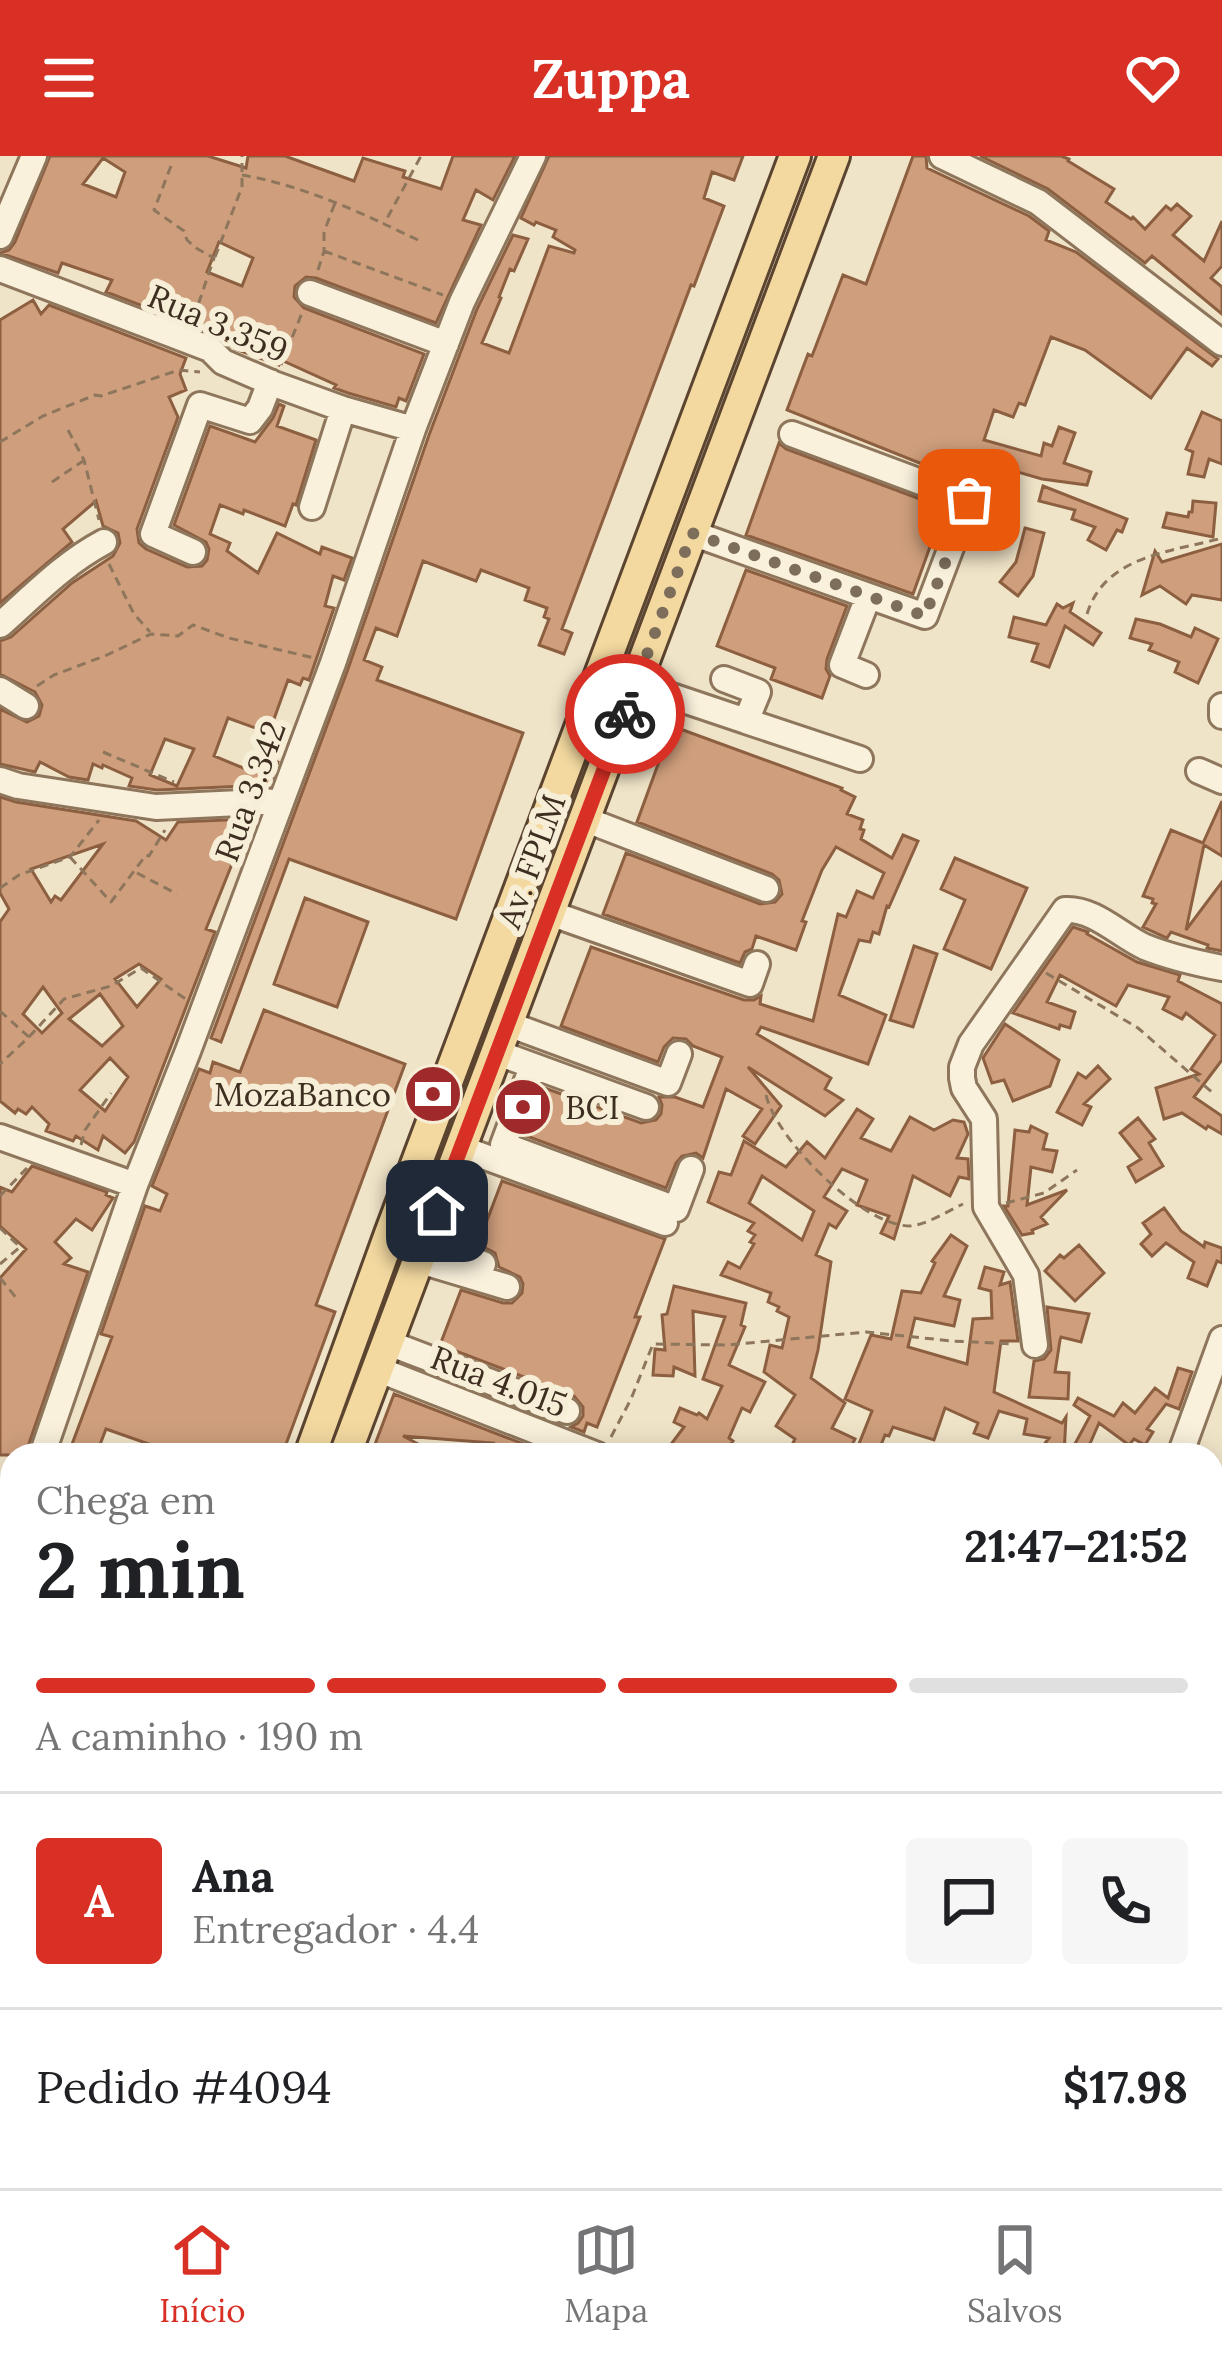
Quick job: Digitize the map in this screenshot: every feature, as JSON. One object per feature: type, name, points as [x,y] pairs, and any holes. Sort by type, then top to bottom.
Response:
[{"type":"main road","name":"Av. FPLM","points":[[314,1443],[795,156]]},
{"type":"main road","name":"Av. FPLM","points":[[349,1443],[834,156]]},
{"type":"main road","points":[[781,198],[814,209]]},
{"type":"main road","points":[[485,982],[520,994]]},
{"type":"street","points":[[0,236],[34,156]]},
{"type":"street","name":"Rua 3.342","points":[[46,1443],[135,1184],[333,663],[413,429],[462,302],[532,156]]},
{"type":"street","points":[[942,156],[1038,202],[1222,343]]},
{"type":"street","name":"Rua 3.359","points":[[0,269],[210,349],[223,362],[270,382],[343,410],[413,429]]},
{"type":"street","points":[[310,293],[446,344]]},
{"type":"street","points":[[193,552],[153,534],[200,405],[250,421],[270,382]]},
{"type":"street","points":[[312,507],[343,410]]},
{"type":"street","points":[[692,533],[925,616],[969,500],[792,434]]},
{"type":"street","points":[[0,625],[44,583],[104,542]]},
{"type":"street","points":[[866,675],[842,665],[868,597]]},
{"type":"street","points":[[724,679],[758,692],[746,721]]},
{"type":"street","points":[[636,684],[860,759]]},
{"type":"street","points":[[0,690],[26,706]]},
{"type":"street","points":[[1222,706],[1222,716]]},
{"type":"street","points":[[0,780],[156,807],[281,801]]},
{"type":"street","points":[[584,819],[766,890]]},
{"type":"street","points":[[1035,1345],[1026,1275],[987,1200],[984,1119],[964,1088],[962,1067],[971,1044],[1061,913],[1072,909],[1164,955],[1222,968]]},
{"type":"street","points":[[550,913],[750,984],[757,964]]},
{"type":"street","points":[[503,1039],[668,1083],[680,1054]]},
{"type":"street","points":[[503,1039],[532,1067],[646,1108]]},
{"type":"street","points":[[532,1067],[503,1144],[676,1209],[691,1168]]},
{"type":"street","points":[[0,1137],[135,1184]]},
{"type":"street","points":[[461,1148],[664,1223]]},
{"type":"street","points":[[421,1251],[483,1264]]},
{"type":"street","points":[[421,1251],[507,1287]]},
{"type":"street","points":[[1185,1443],[1219,1352]]},
{"type":"street","points":[[382,1355],[567,1411]]},
{"type":"street","name":"Rua 4.015","points":[[382,1355],[599,1443]]},
{"type":"path","points":[[185,341],[242,187],[242,156]]},
{"type":"path","points":[[384,224],[421,156]]},
{"type":"path","points":[[171,166],[154,210],[214,258]]},
{"type":"path","points":[[242,175],[337,203],[418,240]]},
{"type":"path","points":[[324,251],[462,302]]},
{"type":"path","points":[[0,442],[72,403],[179,370],[205,372],[223,362]]},
{"type":"path","points":[[52,482],[84,460],[68,430]]},
{"type":"path","points":[[1087,614],[1092,596],[1119,571],[1151,554],[1222,538]]},
{"type":"path","points":[[26,706],[36,686],[55,675],[151,634],[178,636],[193,625],[333,663]]},
{"type":"path","points":[[103,752],[164,777],[212,805]]},
{"type":"path","points":[[0,888],[19,875],[70,857],[111,801]]},
{"type":"path","points":[[70,857],[111,902],[149,856],[179,806]]},
{"type":"path","points":[[135,872],[177,894]]},
{"type":"path","points":[[1030,962],[1138,1028],[1214,1094]]},
{"type":"path","points":[[0,1064],[64,999],[111,986],[141,968],[203,1011]]},
{"type":"path","points":[[0,1011],[29,1037]]},
{"type":"path","points":[[76,1164],[85,1130],[110,1093]]},
{"type":"path","points":[[766,1095],[786,1135],[836,1190],[893,1223],[914,1226],[987,1200],[1044,1193],[1077,1170]]},
{"type":"path","points":[[0,1196],[29,1166],[35,1150]]},
{"type":"path","points":[[0,1228],[20,1247],[0,1264]]},
{"type":"path","points":[[0,1278],[18,1300]]},
{"type":"path","points":[[605,1443],[632,1399],[653,1344],[727,1345],[866,1332],[1035,1345]]},
{"type":"building","points":[[50,156],[208,156],[246,168],[248,156],[285,156],[354,181],[363,158],[441,189],[453,156],[515,156],[493,200],[476,190],[463,220],[481,225],[436,323],[316,278],[306,277],[295,286],[294,297],[304,308],[424,354],[406,401],[399,398],[396,407],[334,388],[336,385],[281,360],[279,365],[235,349],[216,334],[106,292],[112,280],[62,263],[58,273],[0,253],[15,242]],"holes":[[[103,158],[125,172],[116,197],[83,184]],[[219,242],[253,258],[242,286],[207,272]]]},
{"type":"building","points":[[549,156],[743,156],[734,180],[712,172],[704,198],[724,206],[562,629],[572,633],[564,654],[539,645],[549,619],[544,617],[547,608],[525,600],[529,588],[481,570],[476,581],[423,561],[397,636],[376,628],[364,660],[382,667],[377,680],[523,733],[456,919],[289,859],[221,1042],[211,1038],[477,309],[513,235],[528,239],[514,271],[510,269],[482,343],[509,353],[549,246],[574,253],[553,237],[556,230],[521,218]]},
{"type":"building","points":[[913,156],[926,156],[927,168],[1029,216],[1049,231],[1046,240],[1076,252],[1218,359],[1212,366],[1187,348],[1151,398],[1085,350],[1051,337],[1025,405],[1019,403],[1013,417],[994,410],[984,440],[1041,456],[1044,443],[1052,446],[1059,427],[1075,433],[1064,463],[1091,472],[1087,485],[1011,470],[1004,495],[988,491],[990,482],[965,473],[962,480],[787,410],[843,275],[866,284]]},
{"type":"building","points":[[980,156],[1069,159],[1114,189],[1106,202],[1145,229],[1166,206],[1171,210],[1177,204],[1191,216],[1173,235],[1204,261],[1222,221],[1222,266],[1211,278],[1222,287],[1222,314],[1152,256],[1145,263],[1048,189]]},
{"type":"building","points":[[33,300],[41,314],[49,305],[186,358],[180,374],[186,390],[169,397],[178,417],[137,529],[139,543],[146,549],[187,567],[202,566],[209,549],[206,542],[174,525],[210,426],[255,442],[279,404],[284,406],[277,426],[316,440],[285,526],[220,505],[210,534],[230,543],[227,551],[258,573],[277,533],[320,554],[322,547],[352,558],[344,580],[333,576],[325,606],[334,608],[309,680],[303,678],[300,685],[288,680],[269,733],[228,718],[214,756],[253,772],[260,755],[278,762],[270,785],[157,790],[129,786],[132,778],[103,765],[93,764],[88,780],[69,777],[40,762],[35,772],[0,764],[0,709],[27,722],[39,716],[42,705],[35,692],[0,674],[0,641],[113,556],[120,543],[118,533],[103,526],[96,501],[63,529],[72,542],[0,603],[0,320]],"holes":[[[165,739],[194,749],[177,786],[150,775]]]},
{"type":"building","points":[[1202,412],[1222,421],[1222,464],[1209,459],[1204,477],[1188,474],[1193,452],[1186,449]]},
{"type":"building","points":[[779,443],[944,508],[913,594],[746,535]]},
{"type":"building","points":[[1043,486],[1127,519],[1122,532],[1117,530],[1106,550],[1088,540],[1095,527],[1072,519],[1075,510],[1039,501]]},
{"type":"building","points":[[1193,501],[1216,503],[1213,537],[1163,527],[1167,513],[1188,517]]},
{"type":"building","points":[[1025,528],[1044,533],[1033,576],[1018,596],[1000,582],[1016,562]]},
{"type":"building","points":[[1222,544],[1222,600],[1192,595],[1186,604],[1160,586],[1142,595],[1155,551],[1162,562]]},
{"type":"building","points":[[746,570],[847,606],[827,659],[830,676],[822,698],[771,679],[775,668],[717,646]]},
{"type":"building","points":[[1073,603],[1070,612],[1101,633],[1093,645],[1065,626],[1049,667],[1032,661],[1038,644],[1009,637],[1014,617],[1046,625],[1057,604],[1063,608]]},
{"type":"building","points":[[1136,619],[1191,637],[1195,628],[1218,639],[1198,683],[1175,672],[1179,662],[1149,650],[1152,644],[1130,638]]},
{"type":"building","points":[[672,726],[842,788],[855,797],[847,814],[863,820],[861,839],[892,858],[903,835],[918,841],[879,934],[873,932],[870,942],[859,940],[839,995],[886,1015],[868,1064],[761,1027],[757,1034],[831,1078],[825,1089],[843,1100],[825,1116],[748,1067],[781,1106],[755,1144],[743,1136],[762,1109],[726,1089],[703,1158],[696,1153],[682,1156],[666,1188],[524,1135],[542,1087],[641,1123],[661,1114],[659,1097],[703,1107],[722,1057],[686,1039],[673,1038],[658,1062],[561,1026],[591,947],[744,1000],[761,996],[760,1004],[813,1021],[838,914],[846,917],[857,891],[873,898],[884,873],[836,847],[802,921],[806,922],[796,950],[756,936],[740,963],[603,914],[626,853],[760,904],[775,902],[782,894],[772,874],[637,822]]},
{"type":"building","points":[[0,797],[136,821],[166,840],[178,822],[250,819],[206,929],[215,932],[134,1142],[125,1153],[103,1136],[98,1150],[76,1136],[73,1141],[46,1131],[49,1124],[32,1107],[26,1114],[18,1109],[15,1113],[0,1101],[0,922],[9,909],[0,893]],"holes":[[[103,844],[61,900],[55,896],[51,902],[31,869]],[[139,964],[161,979],[137,1007],[115,979]],[[43,987],[62,1013],[42,1033],[23,1014]],[[100,994],[123,1026],[102,1046],[69,1019]],[[110,1058],[128,1077],[105,1111],[80,1090]]]},
{"type":"building","points":[[1222,801],[1222,856],[1204,845],[1186,930],[1222,882],[1222,951],[1143,927],[1156,904],[1143,896],[1171,830],[1203,843]]},
{"type":"building","points":[[955,858],[1027,888],[991,969],[944,949],[965,900],[941,889]]},
{"type":"building","points":[[305,898],[368,922],[337,1007],[274,984]]},
{"type":"building","points":[[1073,927],[1137,962],[1180,975],[1178,981],[1222,1004],[1222,1060],[1194,1097],[1222,1116],[1222,1134],[1182,1113],[1164,1119],[1156,1088],[1199,1074],[1191,1069],[1215,1035],[1186,1013],[1182,1019],[1163,1009],[1169,997],[1128,985],[1116,1006],[1060,975],[1047,1002],[1075,1012],[1070,1028],[1060,1025],[1059,1029],[1013,1013]]},
{"type":"building","points":[[914,946],[937,954],[913,1027],[890,1020]]},
{"type":"building","points":[[264,1010],[405,1064],[316,1305],[335,1312],[286,1443],[146,1443],[106,1429],[101,1443],[72,1443],[112,1337],[101,1334],[145,1206],[160,1211],[167,1194],[152,1186],[199,1069],[210,1073],[213,1062],[240,1072]]},
{"type":"building","points":[[1005,1024],[1059,1060],[1050,1086],[1013,1101],[1004,1080],[992,1083],[983,1058]]},
{"type":"building","points":[[1098,1066],[1110,1079],[1084,1104],[1091,1107],[1082,1125],[1057,1112],[1078,1073],[1086,1078]]},
{"type":"building","points":[[857,1109],[873,1119],[861,1138],[891,1151],[910,1117],[934,1130],[953,1120],[964,1122],[968,1134],[957,1158],[968,1159],[969,1179],[959,1177],[950,1196],[913,1176],[894,1239],[881,1233],[889,1216],[857,1205],[867,1180],[842,1169],[824,1197],[847,1211],[836,1228],[829,1224],[816,1255],[831,1262],[811,1378],[845,1403],[832,1428],[855,1439],[853,1443],[793,1443],[795,1439],[776,1426],[795,1395],[764,1372],[770,1345],[782,1348],[789,1317],[768,1302],[771,1293],[721,1275],[728,1262],[740,1268],[754,1244],[750,1242],[755,1235],[748,1231],[754,1223],[708,1202],[719,1172],[731,1175],[744,1141],[786,1167],[807,1142],[825,1158]],"holes":[[[762,1176],[814,1211],[802,1240],[749,1203]]]},
{"type":"building","points":[[1138,1118],[1155,1139],[1149,1143],[1163,1166],[1136,1182],[1128,1167],[1141,1159],[1120,1133]]},
{"type":"building","points":[[1031,1126],[1047,1134],[1043,1149],[1057,1151],[1052,1172],[1031,1167],[1027,1205],[1067,1190],[1041,1217],[1047,1224],[1022,1235],[1004,1206],[1008,1206],[1015,1130],[1029,1132]]},
{"type":"building","points":[[32,1166],[113,1198],[92,1230],[76,1219],[55,1242],[71,1258],[64,1264],[88,1272],[29,1443],[0,1443],[0,1278],[26,1249],[0,1226],[0,1187],[12,1192]]},
{"type":"building","points":[[502,1181],[665,1239],[597,1427],[587,1423],[584,1432],[571,1427],[583,1416],[583,1407],[574,1396],[440,1345],[461,1290],[503,1303],[512,1303],[522,1293],[520,1277],[499,1267],[495,1253],[478,1244]]},
{"type":"building","points":[[1164,1208],[1181,1231],[1204,1247],[1205,1242],[1222,1248],[1222,1263],[1217,1261],[1207,1286],[1188,1278],[1194,1262],[1166,1243],[1152,1256],[1141,1244],[1151,1234],[1143,1223]]},
{"type":"building","points":[[951,1235],[967,1246],[944,1296],[960,1300],[954,1326],[915,1318],[908,1347],[967,1364],[973,1319],[992,1318],[991,1291],[979,1288],[985,1267],[1004,1272],[1000,1285],[1010,1282],[1018,1341],[1001,1341],[994,1392],[1062,1423],[1066,1417],[1065,1443],[1045,1443],[1049,1438],[1024,1434],[1027,1419],[999,1411],[988,1438],[974,1433],[978,1423],[945,1408],[934,1440],[893,1427],[882,1443],[859,1443],[872,1411],[845,1399],[871,1335],[891,1339],[902,1291],[921,1293],[932,1261]]},
{"type":"building","points":[[1079,1245],[1104,1273],[1075,1301],[1045,1271]]},
{"type":"building","points":[[674,1286],[746,1303],[741,1325],[745,1327],[729,1365],[765,1382],[750,1412],[742,1408],[729,1438],[731,1443],[672,1443],[684,1427],[674,1422],[680,1408],[707,1419],[722,1386],[703,1379],[725,1317],[693,1311],[695,1376],[674,1367],[673,1376],[653,1375],[655,1349],[665,1350],[662,1315],[667,1314]]},
{"type":"building","points":[[1047,1307],[1089,1314],[1081,1342],[1060,1340],[1055,1372],[1069,1373],[1068,1399],[1029,1397],[1034,1361],[1044,1359],[1051,1350]]},
{"type":"building","points":[[1178,1368],[1192,1372],[1179,1409],[1166,1404],[1147,1429],[1153,1432],[1146,1443],[1134,1439],[1126,1443],[1099,1423],[1090,1443],[1075,1443],[1090,1416],[1074,1405],[1078,1398],[1114,1416],[1123,1403],[1135,1413],[1155,1388],[1168,1398]]},
{"type":"building","points":[[394,1394],[521,1443],[403,1436],[416,1443],[376,1443]]},
{"type":"way so far","points":[[625,714],[692,533],[925,616],[969,500]]},
{"type":"place","name":"MozaBanco","points":[[433,1094]]},
{"type":"place","name":"BCI","points":[[523,1107]]},
{"type":"route","points":[[437,1211],[625,714]]}]
